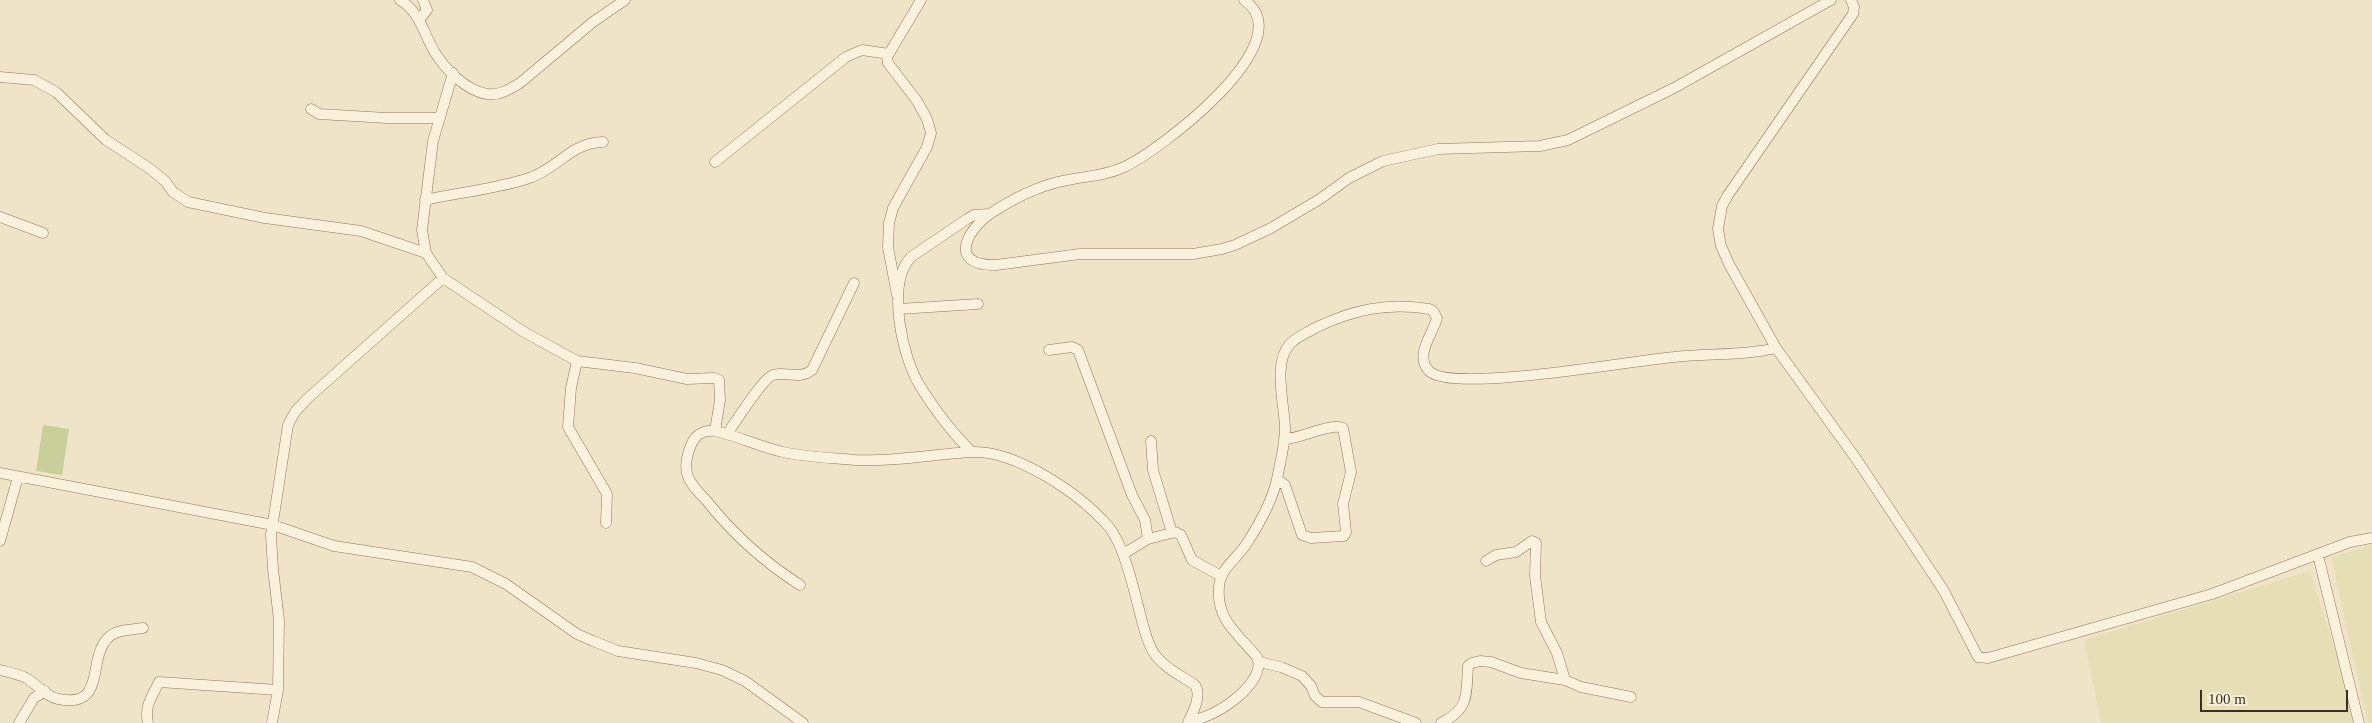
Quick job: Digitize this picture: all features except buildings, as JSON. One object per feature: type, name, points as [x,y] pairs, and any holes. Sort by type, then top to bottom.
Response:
[{"type":"street","points":[[400,0],[408,4],[420,20],[434,50],[453,73],[463,82],[488,94],[507,91],[529,77],[580,32],[625,0]]},
{"type":"street","points":[[420,20],[427,10],[423,0]]},
{"type":"street","points":[[921,0],[889,54],[888,63],[917,101],[931,133],[927,147],[893,208],[889,223],[888,247],[897,295],[901,332],[916,378],[945,424],[972,452]]},
{"type":"street","points":[[1244,0],[1250,5],[1257,18],[1256,38],[1251,52],[1219,93],[1182,128],[1162,144],[1118,170],[1052,184],[1019,198],[990,214],[970,233],[965,244],[966,254],[969,259],[984,265],[1080,254],[1194,254],[1222,249],[1271,228],[1320,199],[1354,175],[1383,161],[1438,149],[1540,146],[1568,140],[1674,88],[1831,0]]},
{"type":"street","points":[[1851,0],[1854,7],[1853,14],[1789,109],[1737,181],[1722,206],[1719,218],[1719,237],[1724,254],[1776,348],[1857,460],[1944,591],[1978,658],[1988,658],[2212,594],[2350,542],[2372,538]]},
{"type":"street","points":[[715,162],[846,57],[862,50],[889,54]]},
{"type":"street","points":[[453,73],[433,141],[422,239],[426,253],[435,269],[443,278],[524,332],[577,360],[635,368],[687,379],[714,378],[719,380],[720,400],[715,431]]},
{"type":"street","points":[[0,77],[34,80],[56,92],[106,140],[149,168],[165,181],[173,192],[188,202],[265,218],[362,231],[426,253]]},
{"type":"street","points":[[311,109],[319,114],[387,118],[440,118]]},
{"type":"street","points":[[426,200],[532,177],[552,168],[567,153],[586,144],[604,142]]},
{"type":"street","points":[[897,295],[906,263],[911,258],[974,215],[990,214]]},
{"type":"street","points":[[0,217],[43,233]]},
{"type":"street","points":[[272,723],[278,690],[279,620],[271,546],[286,436],[291,418],[316,390],[443,278]]},
{"type":"street","points":[[727,434],[767,378],[779,374],[801,375],[812,370],[854,283]]},
{"type":"street","points":[[899,309],[978,304]]},
{"type":"street","points":[[1416,723],[1359,702],[1322,702],[1315,696],[1311,686],[1302,676],[1281,667],[1259,662],[1249,648],[1231,630],[1223,616],[1219,602],[1220,576],[1248,543],[1272,495],[1277,479],[1284,439],[1281,380],[1286,350],[1290,344],[1309,332],[1357,311],[1392,305],[1433,311],[1437,318],[1424,351],[1425,365],[1431,373],[1457,379],[1554,374],[1672,357],[1738,353],[1776,348]]},
{"type":"street","points":[[1049,350],[1072,347],[1078,350],[1132,495],[1145,520],[1148,540]]},
{"type":"street","points":[[577,360],[571,388],[568,427],[607,494],[606,523]]},
{"type":"street","points":[[1277,479],[1285,485],[1302,535],[1311,538],[1344,536],[1346,532],[1343,504],[1351,472],[1343,428],[1336,425],[1297,438],[1284,439]]},
{"type":"street","points":[[800,585],[770,564],[745,542],[713,509],[689,479],[686,462],[693,440],[699,434],[706,431],[715,431],[783,452],[854,460],[884,460],[972,452],[1004,458],[1028,467],[1079,498],[1108,526],[1123,554],[1154,655],[1163,665],[1195,685],[1198,690],[1189,721],[1203,718],[1239,696],[1253,678],[1259,662]]},
{"type":"street","points":[[1151,441],[1157,484],[1172,532]]},
{"type":"street","points":[[0,473],[273,526],[334,546],[462,564],[477,569],[506,584],[572,630],[593,641],[618,651],[696,663],[722,670],[745,681],[801,723]]},
{"type":"street","points":[[0,541],[18,477]]},
{"type":"street","points":[[1123,554],[1148,540],[1172,532],[1180,535],[1192,560],[1220,576]]},
{"type":"street","points":[[1486,562],[1496,555],[1516,552],[1532,541],[1536,543],[1536,576],[1541,622],[1557,653],[1565,680]]},
{"type":"street","points":[[2318,555],[2359,723]]},
{"type":"street","points":[[0,670],[25,677],[53,698],[79,699],[86,696],[92,686],[100,652],[105,641],[116,633],[143,628]]},
{"type":"street","points":[[1440,723],[1462,708],[1467,690],[1468,666],[1472,663],[1492,662],[1521,673],[1565,680],[1581,687],[1631,697]]},
{"type":"street","points":[[148,723],[146,712],[148,700],[159,682],[278,690]]},
{"type":"street","points":[[20,723],[34,698],[45,691]]},
{"type":"shaded area","points":[[2372,545],[2372,723],[2368,723],[2331,557]]},
{"type":"shaded area","points":[[2310,571],[2358,723],[2101,723],[2084,640]]},
{"type":"green space","points":[[43,425],[69,429],[62,475],[36,471]]}]
